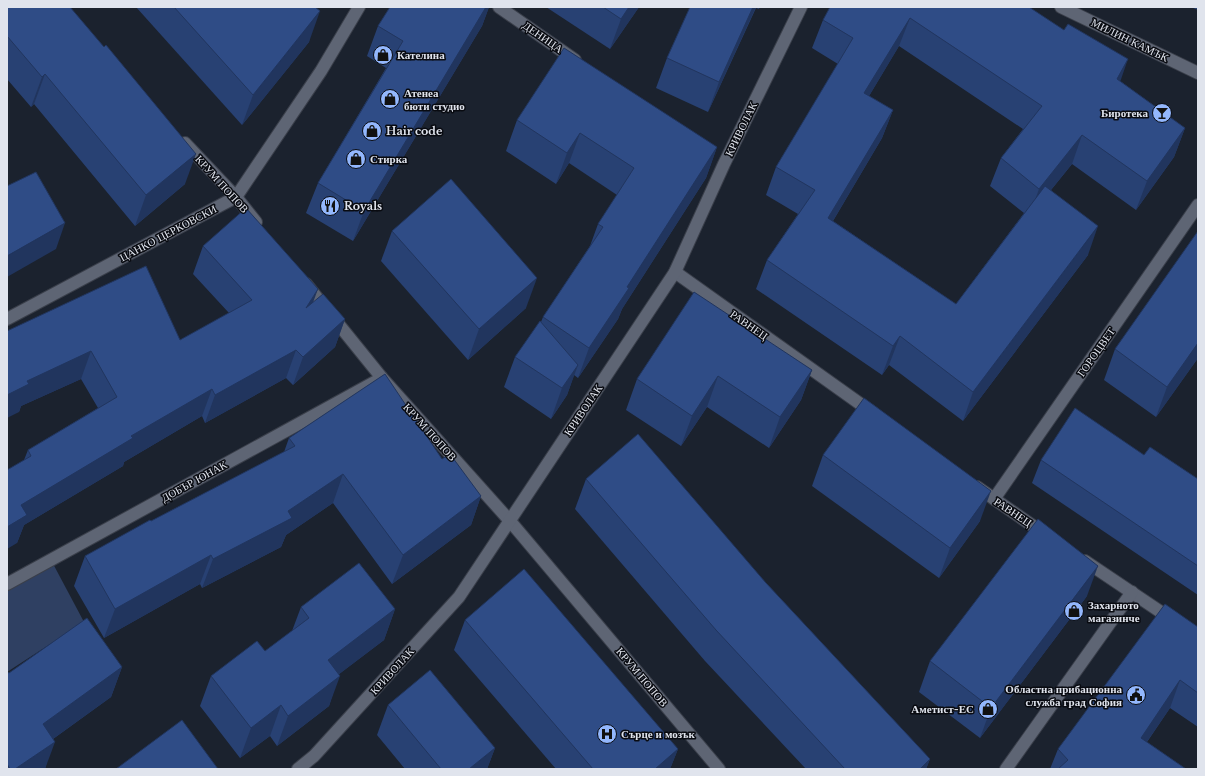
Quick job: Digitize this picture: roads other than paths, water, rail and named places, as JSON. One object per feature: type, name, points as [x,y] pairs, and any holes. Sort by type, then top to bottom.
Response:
[{"type":"street","name":"ЦАНКО ЦЕРКОВСКИ","points":[[7,319],[236,197],[321,71],[359,7]]},
{"type":"street","name":"ДЕНИЦА","points":[[499,7],[582,65]]},
{"type":"street","name":"КРИВОЛАК","points":[[298,769],[314,756],[459,597],[675,272],[721,162],[801,7]]},
{"type":"street","name":"МИЛИН КАМЪК","points":[[1062,7],[1198,73]]},
{"type":"street","name":"КРУМ ПОПОВ","points":[[177,134],[236,197],[265,233]]},
{"type":"street","name":"ГОРОЦВЕТ","points":[[994,499],[1198,205]]},
{"type":"street","name":"РАВНЕЦ","points":[[675,272],[883,420]]},
{"type":"street","name":"КРУМ ПОПОВ","points":[[299,276],[382,378],[510,520],[718,769]]},
{"type":"street","name":"ДОБЪР ЮНАК","points":[[7,584],[382,378]]},
{"type":"street","name":"РАВНЕЦ","points":[[968,480],[1053,539]]},
{"type":"street","points":[[1073,552],[1198,637]]},
{"type":"street","points":[[1006,769],[1132,592]]},
{"type":"place","name":"Кателина","points":[[383,55]]},
{"type":"place","name":"Атенеа бюти студио","points":[[390,99]]},
{"type":"place","name":"Биротека","points":[[1162,113]]},
{"type":"place","name":"Hair code","points":[[372,131]]},
{"type":"place","name":"Стирка","points":[[356,159]]},
{"type":"place","name":"Royals","points":[[330,206]]},
{"type":"place","name":"Захарното магазинче","points":[[1074,611]]},
{"type":"place","name":"Областна прибационна служба град София","points":[[1136,695]]},
{"type":"place","name":"Аметист-ЕС","points":[[988,709]]},
{"type":"place","name":"Сърце и мозък","points":[[607,734]]}]
